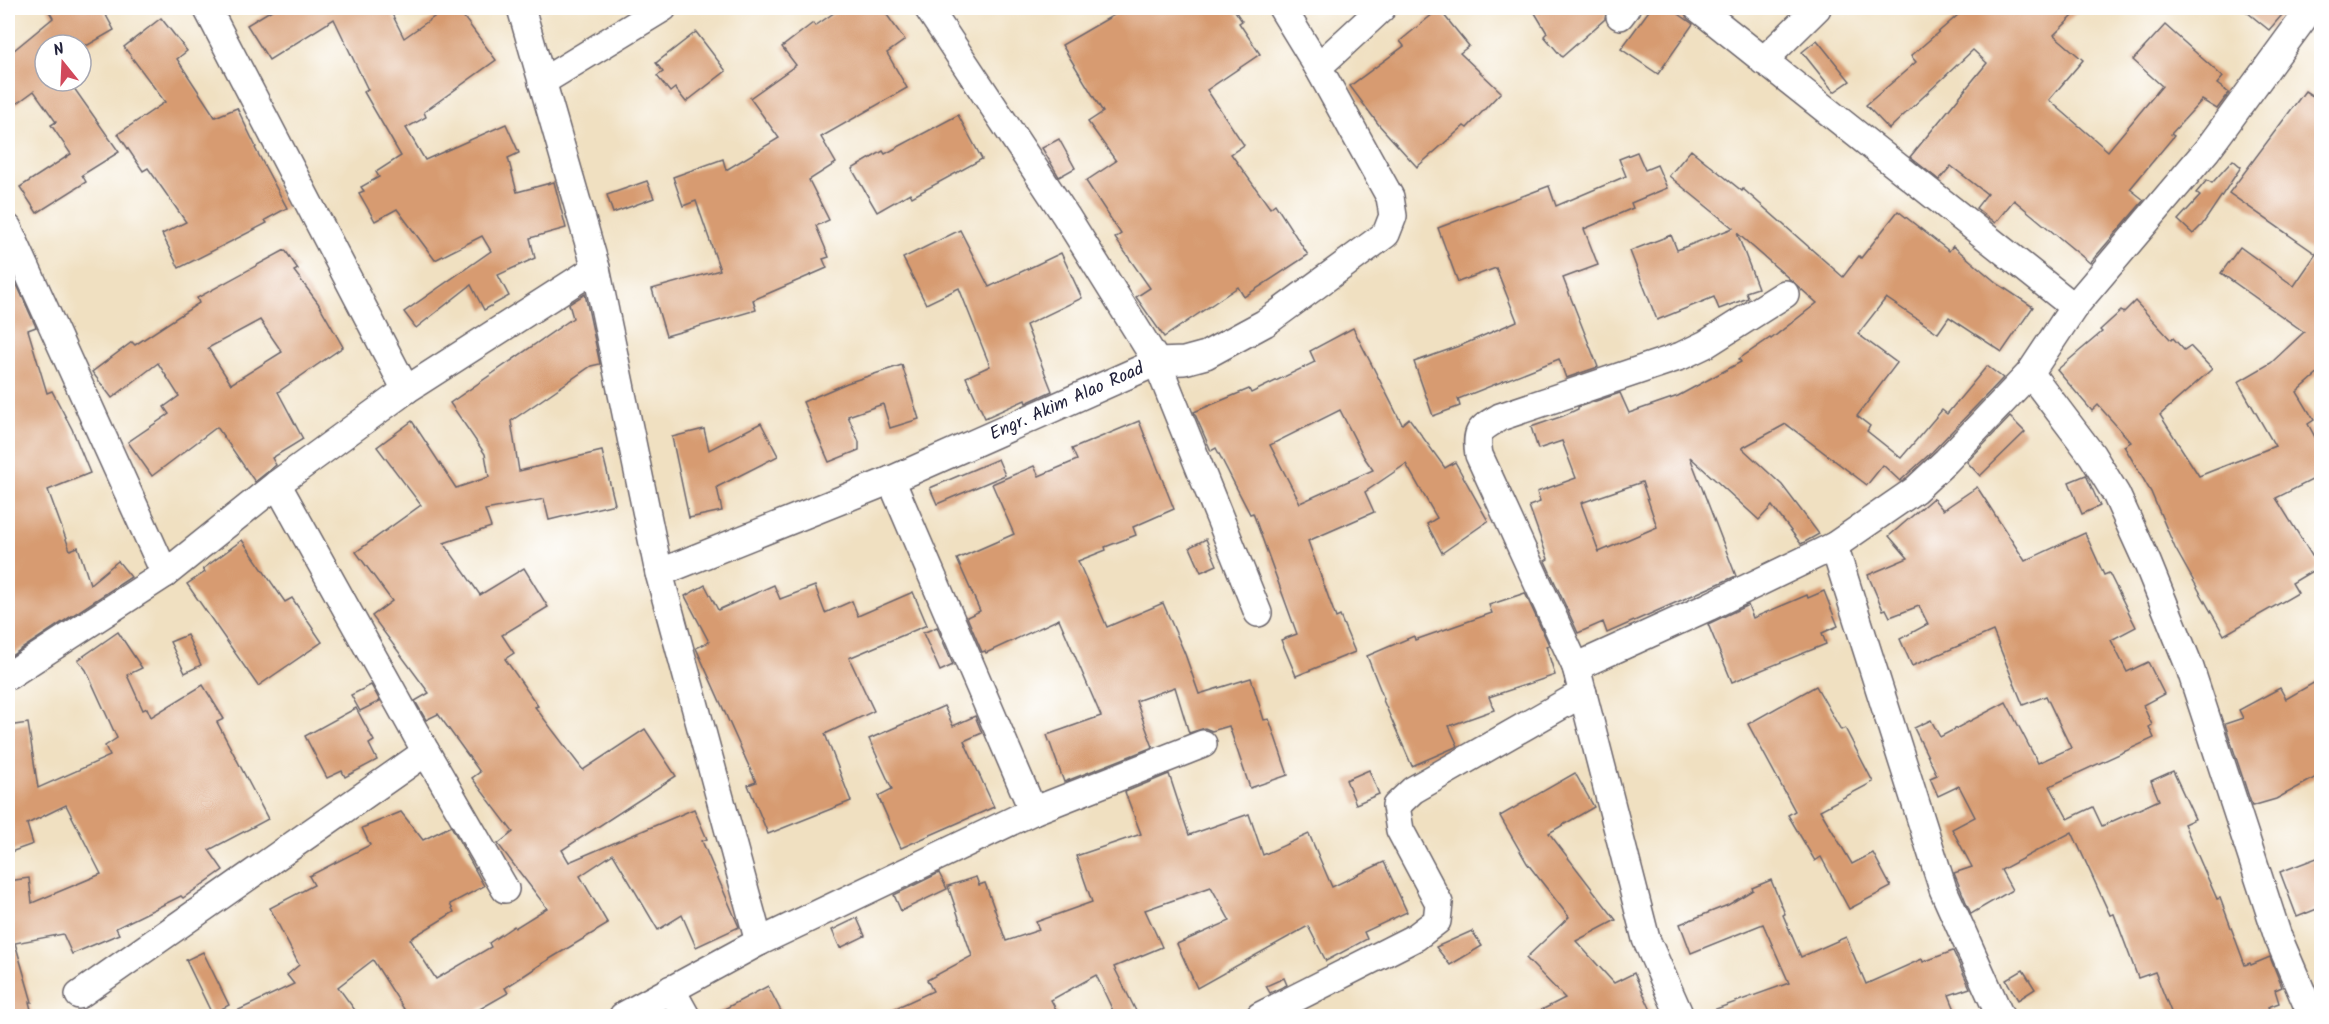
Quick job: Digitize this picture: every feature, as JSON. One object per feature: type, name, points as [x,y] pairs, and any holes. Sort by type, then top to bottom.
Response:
[{"type":"street","points":[[207,8],[406,390]]},
{"type":"street","points":[[521,8],[596,268],[659,573],[759,942]]},
{"type":"street","points":[[542,82],[663,8]]},
{"type":"street","points":[[928,8],[1066,216],[1157,362],[1258,612]]},
{"type":"street","name":"Engr. Akim Alao Road","points":[[659,573],[891,480],[1157,362],[1184,361],[1206,355],[1265,323],[1386,234],[1393,216],[1390,197],[1318,67],[1282,8]]},
{"type":"street","points":[[1318,67],[1382,8]]},
{"type":"street","points":[[1698,8],[1763,62],[2074,307]]},
{"type":"street","points":[[1763,62],[1817,8]]},
{"type":"street","points":[[1260,1017],[1416,937],[1437,921],[1439,903],[1400,830],[1396,806],[1413,790],[1579,680],[1834,546],[1915,490],[1946,461],[2030,373],[2074,307],[2207,150],[2311,8]]},
{"type":"street","points":[[8,228],[165,574]]},
{"type":"street","points":[[8,676],[165,574],[277,484],[406,390],[596,268]]},
{"type":"street","points":[[1680,1017],[1646,939],[1579,680],[1479,455],[1477,438],[1482,427],[1500,417],[1681,356],[1706,344],[1785,294]]},
{"type":"street","points":[[2030,373],[2092,455],[2116,494],[2147,562],[2190,668],[2278,937],[2312,1017]]},
{"type":"street","points":[[891,480],[1033,811]]},
{"type":"street","points":[[277,484],[505,889]]},
{"type":"street","points":[[1834,546],[1943,889],[2000,1017]]},
{"type":"street","points":[[623,1017],[759,942],[1033,811],[1203,744]]},
{"type":"street","points":[[79,995],[426,752]]},
{"type":"street","points":[[671,989],[686,1017]]},
{"type":"building","points":[[47,8],[102,8],[114,30],[93,42],[93,33],[35,33],[53,18]]},
{"type":"building","points":[[275,8],[389,8],[404,38],[447,8],[457,8],[496,60],[424,112],[426,117],[406,128],[425,160],[506,124],[519,153],[508,158],[517,192],[554,182],[566,228],[530,238],[535,258],[498,275],[509,296],[484,310],[471,285],[416,328],[404,312],[491,251],[482,236],[435,260],[397,209],[375,221],[359,193],[364,191],[361,187],[379,177],[376,172],[401,156],[364,92],[368,90],[334,19],[269,60],[247,25]]},
{"type":"building","points":[[841,8],[882,8],[905,40],[887,53],[907,88],[821,137],[836,163],[809,180],[829,220],[816,226],[829,257],[823,259],[827,268],[753,300],[756,310],[666,336],[652,289],[720,270],[696,201],[683,206],[673,177],[723,159],[726,170],[779,138],[750,98],[796,65],[782,47],[813,23],[815,26]]},
{"type":"building","points":[[1126,8],[1233,8],[1242,21],[1239,23],[1260,54],[1207,90],[1244,145],[1231,154],[1270,208],[1275,204],[1308,255],[1244,297],[1238,287],[1164,337],[1136,297],[1150,288],[1115,238],[1121,234],[1086,181],[1116,161],[1088,122],[1103,112],[1062,45]]},
{"type":"building","points":[[1532,8],[1607,8],[1605,19],[1562,57],[1544,36],[1547,33]]},
{"type":"building","points":[[1651,8],[1670,8],[1693,24],[1658,74],[1621,49]]},
{"type":"building","points":[[1966,8],[2081,8],[2054,35],[2083,60],[2049,100],[2108,151],[2162,86],[2133,60],[2165,25],[2223,77],[2217,84],[2229,93],[2217,109],[2202,100],[2171,134],[2174,136],[2130,189],[2144,200],[2090,263],[2014,200],[1995,223],[1976,208],[1987,194],[1951,166],[1939,180],[1910,157],[1987,63],[1973,50],[1889,129],[1866,105],[1916,62],[1911,56]]},
{"type":"building","points":[[2242,8],[2288,8],[2269,30]]},
{"type":"building","points":[[1439,9],[1469,46],[1460,53],[1501,92],[1467,128],[1464,126],[1417,167],[1379,125],[1350,86],[1404,46],[1400,41]]},
{"type":"building","points":[[161,18],[187,51],[177,59],[215,117],[237,108],[287,208],[265,220],[267,223],[179,268],[162,234],[186,222],[148,168],[143,171],[118,134],[165,102],[124,47]]},
{"type":"building","points":[[696,32],[726,71],[686,102],[675,88],[670,92],[657,76],[663,72],[656,63]]},
{"type":"building","points":[[33,34],[33,92],[8,110],[8,55]]},
{"type":"building","points":[[1817,40],[1850,81],[1834,92],[1802,52]]},
{"type":"building","points":[[2305,91],[2322,102],[2322,370],[2297,392],[2314,420],[2308,424],[2322,450],[2322,475],[2276,498],[2319,567],[2292,583],[2298,593],[2224,635],[2175,548],[2151,492],[2124,446],[2131,442],[2098,405],[2092,411],[2057,370],[2135,301],[2171,340],[2173,338],[2184,350],[2190,346],[2212,369],[2160,415],[2199,476],[2275,446],[2238,382],[2271,363],[2304,332],[2221,273],[2240,247],[2294,286],[2316,254],[2229,193]]},
{"type":"building","points":[[35,93],[77,93],[119,152],[82,175],[86,182],[37,213],[20,187],[71,154],[51,125],[56,122]]},
{"type":"building","points":[[958,115],[982,159],[912,197],[910,193],[877,212],[852,169],[883,151],[885,154]]},
{"type":"building","points":[[1059,139],[1075,168],[1059,177],[1042,148]]},
{"type":"building","points":[[1691,150],[1742,191],[1743,189],[1843,277],[1898,211],[1949,251],[1953,246],[1998,284],[2033,307],[2002,352],[1949,317],[1938,333],[1886,298],[1858,334],[1897,363],[1857,416],[1870,426],[1867,431],[1901,458],[1942,410],[1947,414],[1987,366],[2003,378],[1932,452],[1900,481],[1883,465],[1867,485],[1786,424],[1742,448],[1782,485],[1819,534],[1801,544],[1772,506],[1759,520],[1690,457],[1736,576],[1607,633],[1603,622],[1578,633],[1545,561],[1548,559],[1529,506],[1540,502],[1537,492],[1576,478],[1562,441],[1538,449],[1531,427],[1563,416],[1578,407],[1620,393],[1629,413],[1678,396],[1741,362],[1739,359],[1771,339],[1817,303],[1737,233],[1758,288],[1746,292],[1748,298],[1719,309],[1714,297],[1657,320],[1630,251],[1671,235],[1677,250],[1733,228],[1669,176]],"holes":[[[1642,482],[1657,527],[1599,552],[1581,503]]]},
{"type":"building","points":[[1637,152],[1645,170],[1657,165],[1667,188],[1631,203],[1633,208],[1584,229],[1598,265],[1563,278],[1598,367],[1566,378],[1559,359],[1458,399],[1460,406],[1433,416],[1414,362],[1462,345],[1517,321],[1496,268],[1458,282],[1438,228],[1549,186],[1556,206],[1626,176],[1619,159]]},
{"type":"building","points":[[2233,160],[2241,167],[2202,225],[2193,234],[2178,220],[2200,196],[2196,193],[2207,180],[2212,183]]},
{"type":"building","points":[[647,181],[654,198],[613,213],[607,195]]},
{"type":"building","points":[[960,230],[989,287],[1061,253],[1082,298],[1026,325],[1052,391],[985,418],[966,377],[990,366],[959,288],[926,304],[903,258]]},
{"type":"building","points":[[285,250],[298,269],[294,271],[318,303],[343,347],[278,392],[303,439],[272,458],[276,465],[255,482],[217,427],[152,476],[128,442],[169,414],[164,407],[179,396],[158,363],[112,398],[92,372],[132,342],[135,345],[199,303],[197,298]],"holes":[[[260,320],[282,352],[231,384],[208,348]]]},
{"type":"building","points":[[8,265],[36,327],[28,330],[47,393],[52,391],[72,429],[90,473],[48,490],[70,550],[78,547],[90,584],[118,561],[131,577],[8,658]]},
{"type":"building","points":[[585,294],[600,364],[591,366],[511,421],[519,471],[602,451],[615,504],[549,520],[544,499],[485,510],[491,527],[444,543],[480,595],[524,568],[548,607],[502,635],[514,653],[505,659],[538,706],[535,707],[583,770],[645,729],[676,776],[562,850],[569,862],[694,809],[707,839],[702,841],[739,927],[696,947],[682,915],[658,930],[613,854],[580,876],[608,924],[543,963],[505,988],[508,993],[466,1017],[409,1017],[373,960],[338,987],[360,1017],[224,1017],[294,984],[287,975],[299,965],[270,908],[314,885],[309,876],[370,845],[362,828],[401,812],[423,840],[451,826],[484,886],[450,904],[454,912],[410,939],[436,979],[491,947],[489,943],[547,908],[498,844],[513,832],[472,778],[480,772],[438,714],[426,720],[415,701],[429,693],[372,616],[392,601],[356,552],[421,505],[377,447],[412,421],[456,488],[489,477],[485,454],[450,403],[573,318],[569,304]]},
{"type":"building","points":[[1353,328],[1402,424],[1409,418],[1445,468],[1455,462],[1488,521],[1442,553],[1427,524],[1437,518],[1406,464],[1365,492],[1374,512],[1308,541],[1336,618],[1340,616],[1355,652],[1296,676],[1281,640],[1297,634],[1253,513],[1250,514],[1216,448],[1211,451],[1194,412],[1249,389],[1251,393],[1315,362],[1310,351]],"holes":[[[1340,410],[1373,470],[1300,503],[1270,445]]]},
{"type":"building","points":[[902,365],[919,419],[890,428],[883,404],[848,416],[859,442],[859,450],[829,462],[803,402],[847,383]]},
{"type":"building","points":[[2010,417],[2025,432],[1980,476],[1967,462]]},
{"type":"building","points":[[1139,421],[1174,509],[1133,527],[1136,535],[1078,561],[1107,627],[1163,603],[1199,694],[1251,678],[1264,720],[1269,719],[1288,775],[1250,788],[1229,726],[1212,731],[1205,728],[1189,733],[1175,687],[1136,701],[1153,747],[1064,782],[1047,735],[1101,716],[1059,619],[986,653],[982,652],[967,617],[980,611],[957,559],[1014,534],[992,484],[1034,466],[1039,476],[1077,460],[1072,449]]},
{"type":"building","points":[[761,423],[778,456],[717,487],[722,511],[689,518],[672,437],[704,429],[709,450]]},
{"type":"building","points":[[998,459],[1005,475],[937,504],[930,488]]},
{"type":"building","points":[[2086,475],[2100,506],[2082,514],[2069,482]]},
{"type":"building","points":[[1977,487],[2025,561],[2085,533],[2104,575],[2109,573],[2136,627],[2111,640],[2127,672],[2148,662],[2164,694],[2143,705],[2152,725],[2149,727],[2154,738],[2050,786],[2068,819],[2093,807],[2102,826],[2159,800],[2151,781],[2173,771],[2195,819],[2184,824],[2217,899],[2220,898],[2245,965],[2250,963],[2251,965],[2270,957],[2282,987],[2275,990],[2279,1003],[2268,1007],[2272,1017],[2173,1017],[2155,972],[2138,978],[2114,914],[2110,915],[2072,832],[2001,870],[2012,890],[1971,914],[1954,873],[1972,867],[1952,829],[1975,817],[1959,786],[1938,796],[1930,778],[1937,775],[1914,728],[1931,720],[1940,737],[2006,702],[2038,763],[2071,748],[2046,696],[2023,705],[1993,631],[1912,666],[1900,639],[1928,624],[1919,606],[1890,617],[1886,609],[1883,610],[1868,575],[1908,558],[1889,536],[1933,498],[1943,510]]},
{"type":"building","points":[[1206,539],[1217,565],[1201,572],[1190,547]]},
{"type":"building","points":[[242,540],[285,602],[292,598],[322,642],[258,686],[187,584],[205,572],[203,569]]},
{"type":"building","points":[[705,585],[718,610],[774,585],[780,599],[815,586],[825,613],[852,601],[858,616],[913,592],[927,625],[849,658],[874,711],[825,734],[851,801],[768,834],[748,785],[756,782],[696,648],[709,642],[685,596]]},
{"type":"building","points":[[1824,591],[1838,626],[1822,633],[1826,644],[1732,682],[1708,624],[1748,605],[1753,618],[1807,595],[1808,598]]},
{"type":"building","points":[[1525,593],[1549,645],[1546,646],[1555,675],[1489,697],[1494,710],[1449,726],[1458,746],[1412,766],[1383,700],[1367,656],[1414,636],[1415,640],[1492,613],[1489,605]]},
{"type":"building","points":[[937,627],[953,665],[940,671],[923,633]]},
{"type":"building","points":[[118,632],[142,668],[127,675],[143,710],[147,708],[151,717],[203,685],[224,719],[217,722],[268,819],[209,850],[223,870],[183,898],[181,896],[116,928],[119,934],[72,954],[63,934],[15,943],[32,1002],[29,1002],[33,1017],[8,1017],[8,881],[29,878],[32,903],[101,874],[66,805],[27,824],[33,844],[8,853],[8,726],[28,723],[38,788],[110,756],[105,746],[117,738],[86,670],[78,660]]},
{"type":"building","points":[[187,635],[201,665],[185,673],[170,642]]},
{"type":"building","points":[[2322,678],[2322,774],[2276,799],[2252,806],[2225,724],[2243,718],[2239,710],[2280,688],[2286,699]]},
{"type":"building","points":[[371,685],[380,701],[360,711],[351,695]]},
{"type":"building","points":[[1816,686],[1841,730],[1845,728],[1873,782],[1820,810],[1852,864],[1873,853],[1891,887],[1849,909],[1821,857],[1815,861],[1788,815],[1795,811],[1748,724]]},
{"type":"building","points":[[944,706],[953,726],[975,716],[982,733],[964,741],[994,807],[901,848],[878,796],[892,789],[869,739]]},
{"type":"building","points":[[356,708],[374,741],[369,744],[377,760],[345,777],[342,771],[327,778],[305,736]]},
{"type":"building","points":[[1369,770],[1379,794],[1356,804],[1346,780]]},
{"type":"building","points":[[1575,773],[1594,807],[1549,833],[1616,920],[1576,941],[1614,983],[1634,973],[1654,1017],[1528,1017],[1565,998],[1526,958],[1569,917],[1527,863],[1500,816]]},
{"type":"building","points":[[1169,774],[1189,835],[1249,814],[1263,855],[1309,834],[1332,887],[1384,862],[1407,912],[1364,932],[1367,939],[1326,961],[1308,926],[1197,988],[1177,944],[1230,921],[1211,887],[1145,910],[1162,947],[1114,967],[1139,1017],[1116,1017],[1096,975],[1051,1000],[1060,1017],[876,1017],[933,991],[927,980],[972,956],[948,886],[976,877],[979,885],[985,883],[1006,941],[1039,930],[1036,922],[1092,902],[1076,856],[1141,834],[1125,792]]},
{"type":"building","points":[[2322,856],[2322,907],[2297,917],[2280,872]]},
{"type":"building","points":[[939,873],[947,889],[901,911],[894,895]]},
{"type":"building","points":[[1771,880],[1801,957],[1846,937],[1866,984],[1922,959],[1923,962],[1953,951],[1970,988],[1949,995],[1958,1017],[1703,1017],[1702,1014],[1789,983],[1763,924],[1691,953],[1680,924],[1728,905],[1753,890],[1752,888]]},
{"type":"building","points":[[857,918],[865,936],[840,948],[832,930]]},
{"type":"building","points":[[1472,931],[1482,946],[1450,965],[1436,947]]},
{"type":"building","points":[[203,952],[229,1005],[212,1014],[186,960]]},
{"type":"building","points":[[2023,970],[2035,989],[2018,1000],[2006,980]]},
{"type":"building","points":[[1284,978],[1287,985],[1270,993],[1266,986]]},
{"type":"building","points":[[768,986],[784,1017],[709,1017]]}]
